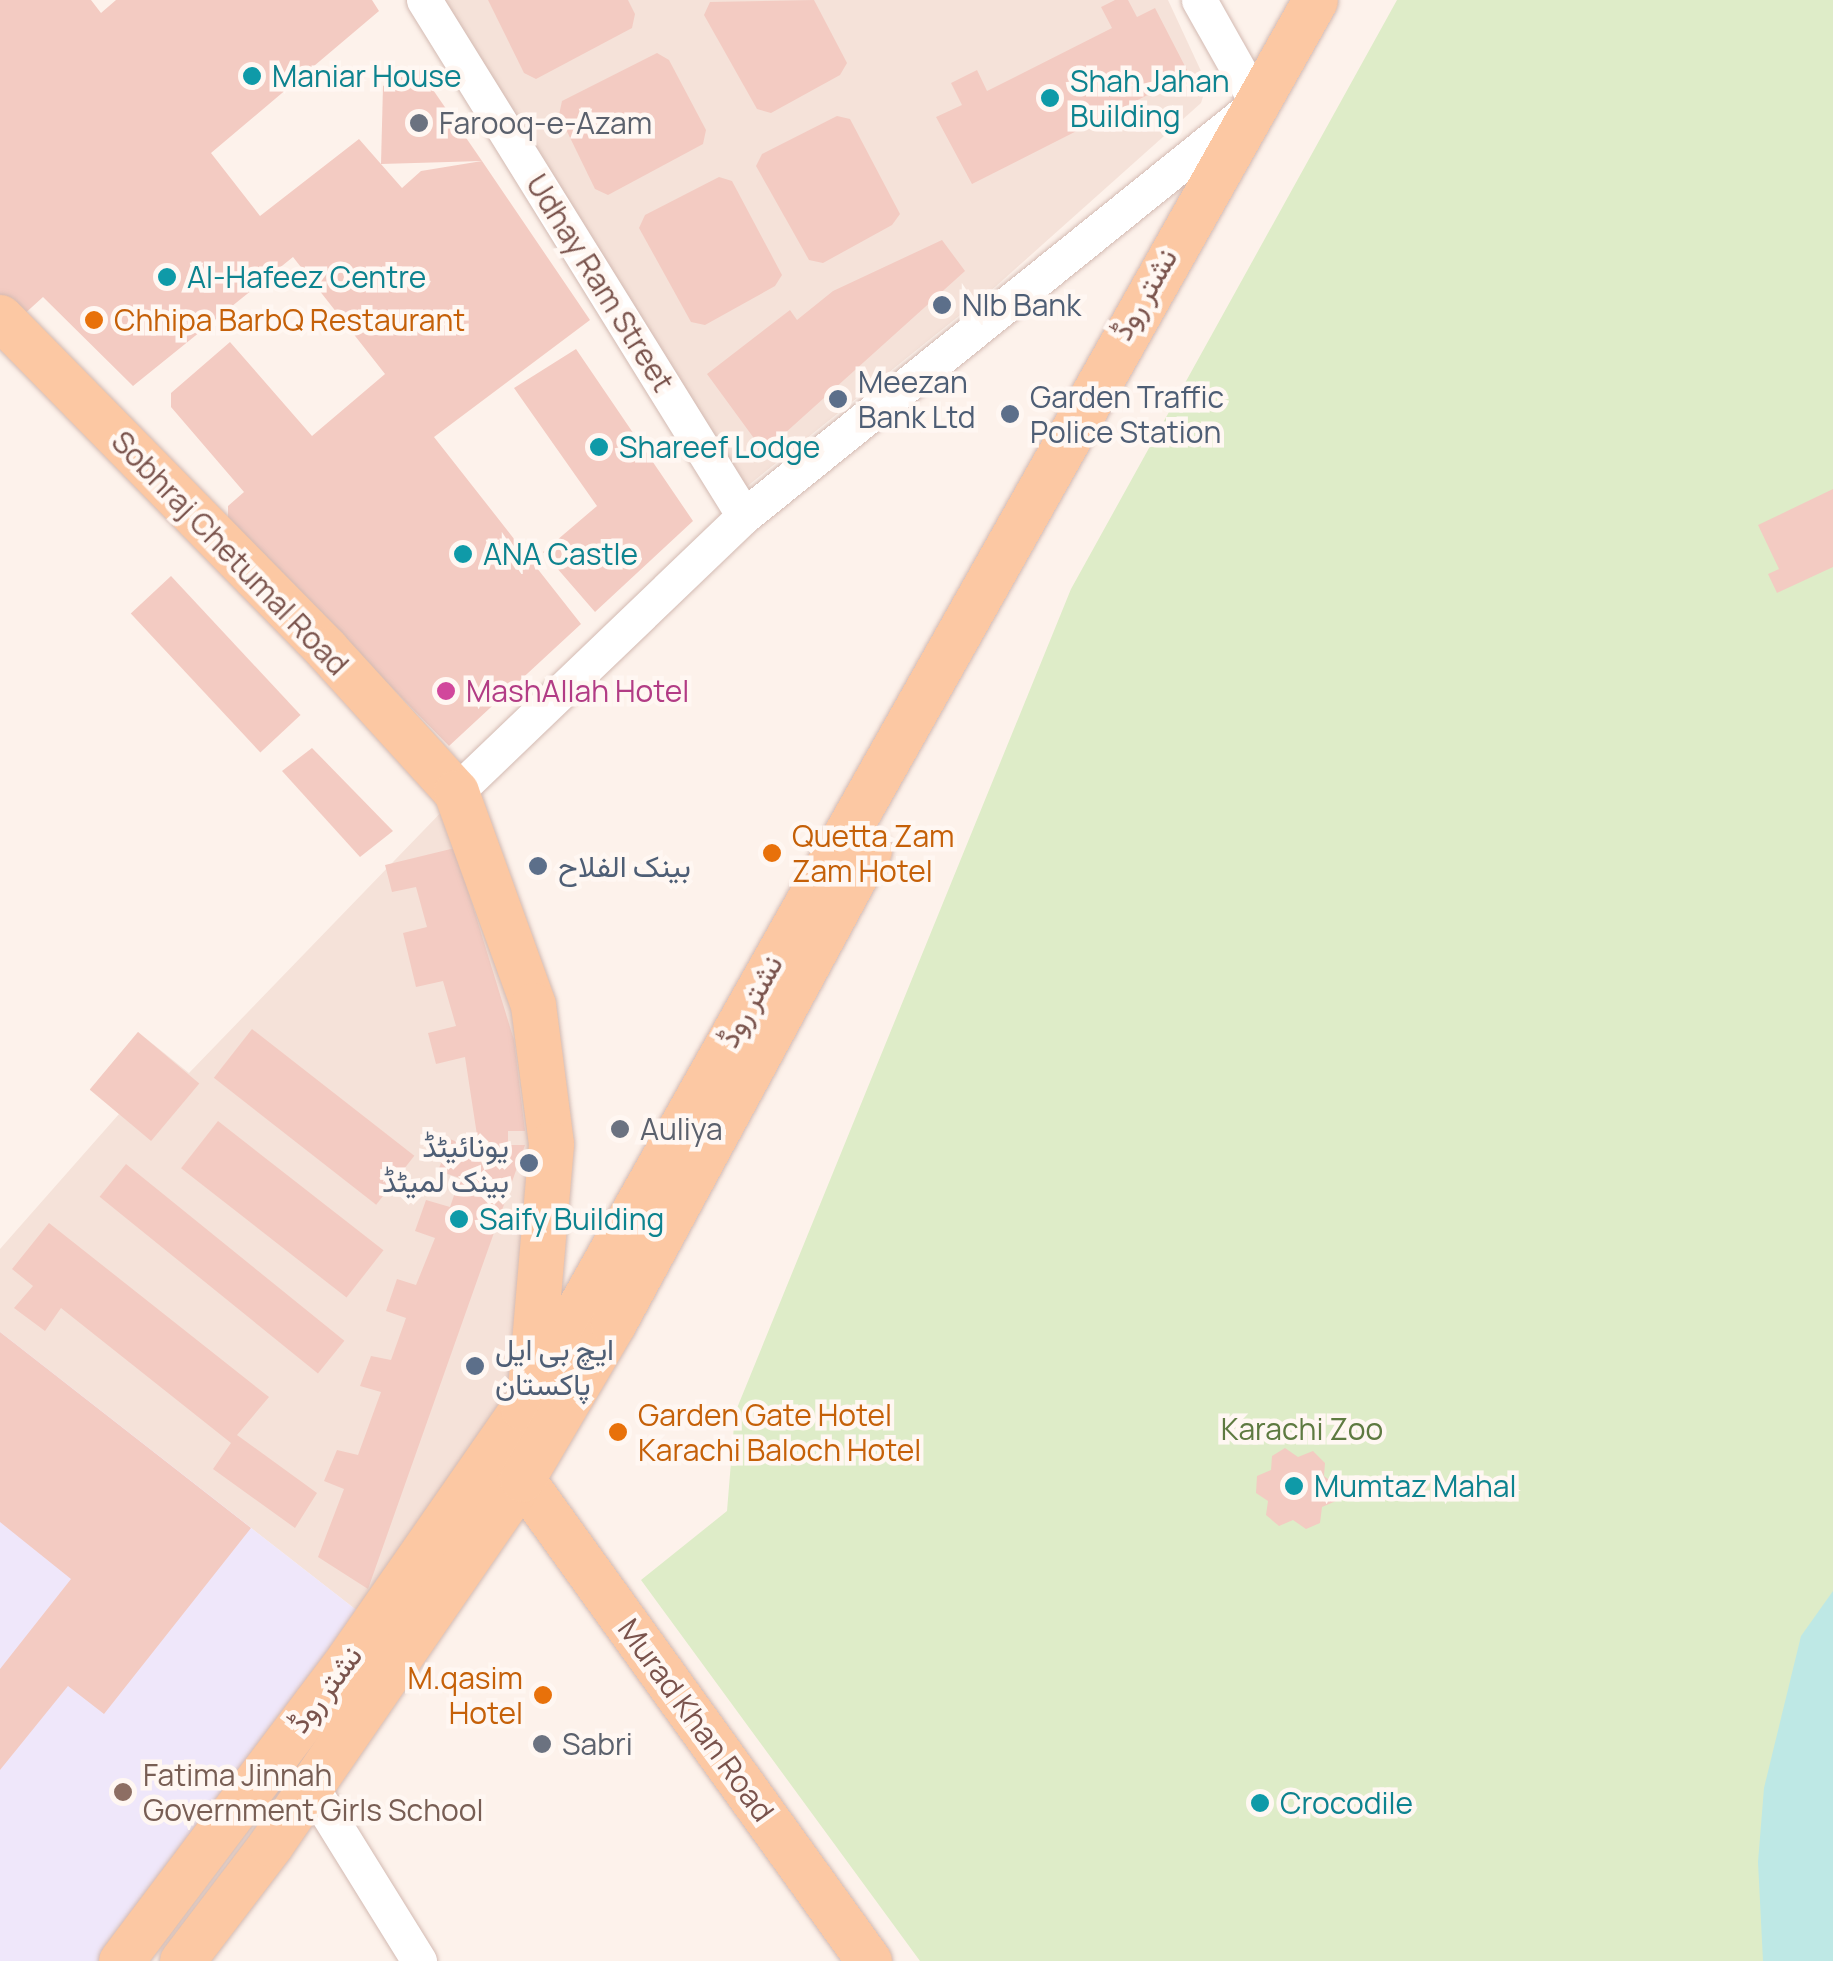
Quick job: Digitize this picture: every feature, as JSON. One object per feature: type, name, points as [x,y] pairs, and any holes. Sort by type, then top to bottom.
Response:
[{"type":"main road","name":"نشتر روڈ","points":[[121,1961],[349,1658],[523,1408],[1148,286],[1314,0]]},
{"type":"main road","name":"نشتر روڈ","points":[[182,1961],[522,1480],[614,1324],[1215,210],[1339,0]]},
{"type":"main road","name":"Sobhraj Chetumal Road","points":[[0,318],[326,649],[456,792]]},
{"type":"main road","points":[[456,792],[532,1005],[551,1144],[523,1408],[522,1480]]},
{"type":"main road","name":"Murad Khan Road","points":[[522,1480],[869,1961]]},
{"type":"street","name":"Udhay Ram Street","points":[[424,0],[744,516]]},
{"type":"street","points":[[456,792],[744,516],[1257,103],[1199,0]]},
{"type":"street","points":[[310,1785],[418,1961]]},
{"type":"shaded area","points":[[430,0],[1168,0],[1207,84],[1201,103],[995,287],[745,488]]},
{"type":"shaded area","points":[[452,801],[533,1005],[523,1408],[373,1623],[0,1332],[0,1249],[119,1114],[90,1090],[138,1032],[189,1073]]},
{"type":"shaded area","name":"Fatima Jinnah Government Girls School","points":[[0,1332],[373,1623],[120,1961],[0,1961]]},
{"type":"green space","name":"Karachi Zoo","points":[[1397,0],[1833,0],[1833,1961],[920,1961],[641,1580],[727,1511],[735,1413],[1071,589]]},
{"type":"water","points":[[1833,1591],[1833,1961],[1763,1961],[1758,1862],[1764,1788],[1801,1636]]},
{"type":"building","points":[[0,0],[91,0],[101,13],[116,0],[372,0],[379,11],[211,153],[260,216],[359,139],[402,188],[421,171],[482,161],[590,320],[434,437],[581,624],[449,746],[228,521],[228,506],[244,492],[171,407],[171,393],[230,342],[312,436],[385,374],[293,257],[133,386],[43,297],[21,317],[0,295]]},
{"type":"building","points":[[488,0],[628,0],[635,14],[632,28],[536,79],[524,73]]},
{"type":"building","points":[[814,0],[847,63],[840,75],[771,113],[757,109],[704,15],[710,2]]},
{"type":"building","name":"Shah Jahan Building","points":[[1115,0],[1128,0],[1137,17],[1155,8],[1189,74],[972,184],[936,117],[962,105],[951,83],[977,70],[987,91],[1112,28],[1101,7]]},
{"type":"building","points":[[657,53],[669,60],[706,130],[703,144],[608,195],[595,189],[559,115],[562,101]]},
{"type":"building","name":"Farooq-e-Azam","points":[[418,68],[482,161],[381,164],[383,86]]},
{"type":"building","points":[[837,116],[850,119],[900,214],[892,225],[823,263],[809,260],[756,166],[762,154]]},
{"type":"building","points":[[719,177],[732,181],[782,275],[775,286],[705,325],[691,322],[639,228],[645,215]]},
{"type":"building","points":[[942,240],[965,271],[764,452],[707,374],[790,310],[797,320],[833,291]]},
{"type":"building","name":"Shareef Lodge","points":[[576,349],[693,521],[595,612],[543,552],[597,506],[514,388]]},
{"type":"building","points":[[1833,489],[1833,567],[1777,593],[1768,574],[1779,569],[1758,525]]},
{"type":"building","points":[[171,576],[301,715],[260,752],[131,614]]},
{"type":"building","points":[[312,748],[393,831],[360,857],[282,771]]},
{"type":"building","name":"Saify Building","points":[[455,848],[514,1040],[525,1131],[508,1131],[508,1145],[525,1145],[368,1589],[318,1557],[344,1489],[324,1481],[337,1450],[358,1455],[381,1392],[360,1386],[371,1356],[391,1360],[406,1318],[386,1311],[397,1279],[416,1285],[435,1238],[415,1231],[426,1200],[450,1207],[460,1178],[438,1171],[450,1139],[472,1148],[477,1135],[465,1057],[436,1064],[428,1033],[456,1026],[443,981],[416,987],[403,933],[427,927],[416,887],[392,892],[385,865]]},
{"type":"building","points":[[252,1029],[414,1156],[376,1205],[214,1078]]},
{"type":"building","points":[[138,1032],[199,1083],[151,1141],[90,1089]]},
{"type":"building","points":[[218,1121],[383,1250],[347,1298],[181,1168]]},
{"type":"building","points":[[126,1164],[344,1341],[318,1373],[100,1197]]},
{"type":"building","points":[[49,1223],[269,1397],[237,1435],[317,1493],[295,1528],[213,1469],[231,1443],[61,1308],[45,1331],[14,1308],[33,1286],[12,1269]]},
{"type":"building","points":[[0,1332],[251,1528],[104,1714],[68,1686],[0,1770],[0,1669],[71,1579],[0,1522]]},
{"type":"building","points":[[1285,1448],[1298,1457],[1313,1451],[1325,1463],[1324,1476],[1337,1486],[1336,1501],[1322,1507],[1320,1523],[1306,1529],[1293,1520],[1279,1526],[1266,1515],[1268,1501],[1256,1493],[1257,1476],[1271,1470],[1272,1456]]},
{"type":"place","name":"Maniar House","points":[[252,76]]},
{"type":"place","name":"Shah Jahan Building","points":[[1050,98]]},
{"type":"place","name":"Farooq-e-Azam","points":[[419,123]]},
{"type":"place","name":"Al-Hafeez Centre","points":[[167,277]]},
{"type":"place","name":"NIb Bank","points":[[942,305]]},
{"type":"place","name":"Chhipa BarbQ Restaurant","points":[[94,320]]},
{"type":"place","name":"Meezan Bank Ltd","points":[[838,399]]},
{"type":"place","name":"Garden Traffic Police Station","points":[[1010,414]]},
{"type":"place","name":"Shareef Lodge","points":[[599,447]]},
{"type":"place","name":"ANA Castle","points":[[463,554]]},
{"type":"place","name":"MashAllah Hotel","points":[[446,691]]},
{"type":"place","name":"Quetta Zam Zam Hotel","points":[[772,853]]},
{"type":"place","name":"بینک الفلاح","points":[[538,866]]},
{"type":"place","name":"Auliya","points":[[620,1129]]},
{"type":"place","name":"یونائیٹڈ بینک لمیٹڈ","points":[[529,1163]]},
{"type":"place","name":"Saify Building","points":[[459,1219]]},
{"type":"place","name":"ایچ بی ایل پاکستان","points":[[475,1366]]},
{"type":"place","name":"Garden Gate Hotel Karachi Baloch Hotel","points":[[618,1432]]},
{"type":"place","name":"Mumtaz Mahal","points":[[1294,1486]]},
{"type":"place","name":"M.qasim Hotel","points":[[543,1695]]},
{"type":"place","name":"Sabri","points":[[542,1744]]},
{"type":"place","name":"Fatima Jinnah Government Girls School","points":[[123,1792]]},
{"type":"place","name":"Crocodile","points":[[1260,1803]]}]
